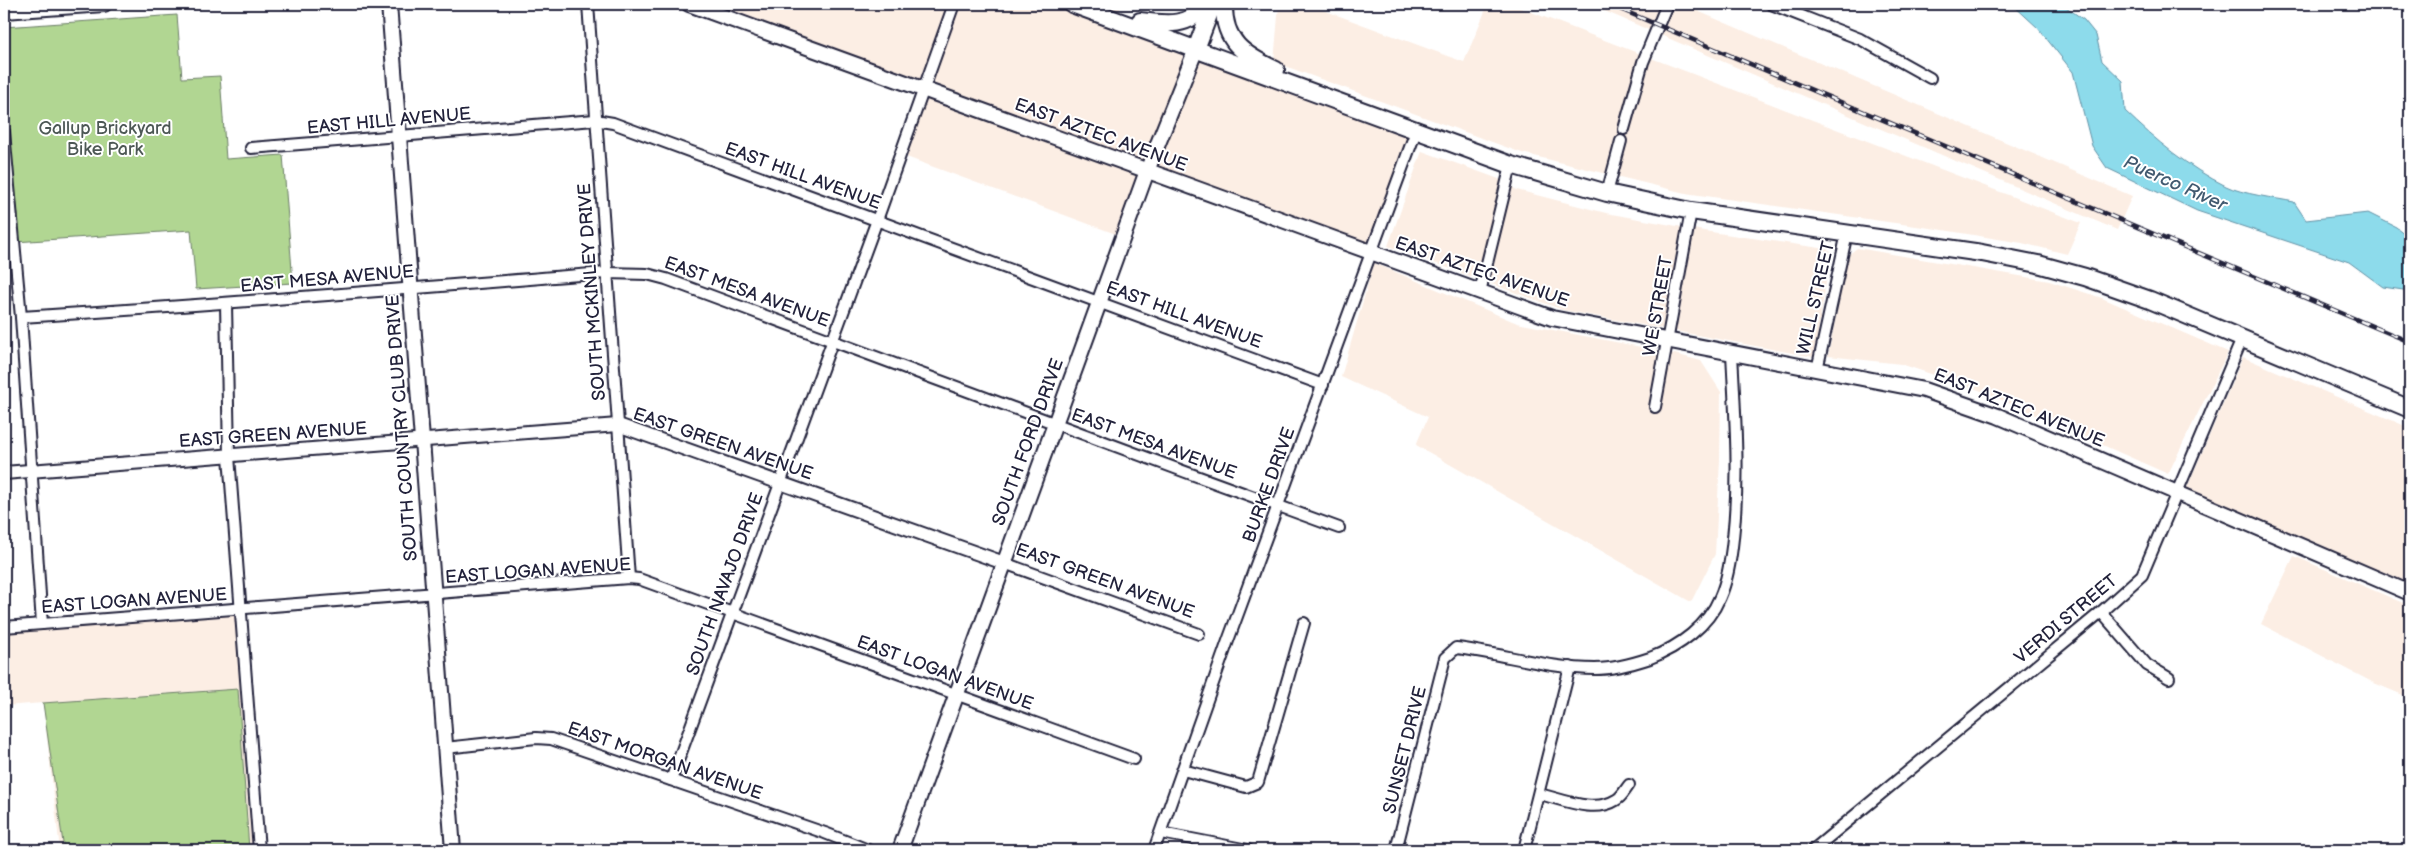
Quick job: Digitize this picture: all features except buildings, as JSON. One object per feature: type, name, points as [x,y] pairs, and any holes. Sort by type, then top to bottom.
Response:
[{"type":"main road","points":[[4,11],[104,4]]},
{"type":"main road","name":"SOUTH COUNTRY CLUB DRIVE","points":[[389,4],[453,850]]},
{"type":"main road","name":"EAST AZTEC AVENUE","points":[[689,4],[1552,318],[1924,390],[1949,397],[2410,593]]},
{"type":"main road","points":[[1079,6],[1134,21],[1176,24],[1188,20],[1201,10],[1205,4]]},
{"type":"main road","points":[[1196,49],[1212,4]]},
{"type":"main road","points":[[1224,4],[1227,33],[1243,51],[1266,66],[1359,110]]},
{"type":"main road","points":[[1079,6],[1511,166],[1607,193],[1691,211],[1982,253],[2038,264],[2114,286],[2410,409]]},
{"type":"main road","name":"SOUTH FORD DRIVE","points":[[900,850],[1147,171],[1196,49]]},
{"type":"street","name":"SOUTH MCKINLEY DRIVE","points":[[588,4],[629,578]]},
{"type":"street","name":"SOUTH NAVAJO DRIVE","points":[[671,780],[779,482],[877,220],[954,4]]},
{"type":"street","points":[[1624,129],[1650,40],[1667,4]]},
{"type":"street","points":[[1771,4],[1860,39],[1930,78]]},
{"type":"street","name":"EAST HILL AVENUE","points":[[250,148],[595,120],[613,123],[1324,385]]},
{"type":"street","name":"BURKE DRIVE","points":[[1154,850],[1229,638],[1324,385],[1416,131]]},
{"type":"street","points":[[4,132],[5,167],[21,317],[42,624]]},
{"type":"street","points":[[1607,193],[1621,141]]},
{"type":"street","points":[[1480,292],[1511,166]]},
{"type":"street","name":"WE STREET","points":[[1655,407],[1669,342],[1691,211]]},
{"type":"street","name":"WILL STREET","points":[[1817,370],[1847,233]]},
{"type":"street","name":"EAST MESA AVENUE","points":[[21,317],[226,304],[606,273],[647,274],[666,279],[1054,425],[1339,528]]},
{"type":"street","points":[[226,304],[229,456],[259,850]]},
{"type":"street","name":"VERDI STREET","points":[[1813,850],[2101,612],[2142,575],[2178,494],[2242,339]]},
{"type":"street","points":[[1524,850],[1570,667],[1617,668],[1658,655],[1680,643],[1694,632],[1708,617],[1720,598],[1728,575],[1738,483],[1732,353]]},
{"type":"street","name":"EAST GREEN AVENUE","points":[[4,473],[618,426],[779,482],[1199,634]]},
{"type":"street","name":"EAST LOGAN AVENUE","points":[[4,627],[434,595],[629,578],[639,579],[1134,759]]},
{"type":"street","points":[[2101,612],[2147,665],[2169,678]]},
{"type":"street","points":[[1183,770],[1246,788],[1258,782],[1304,623]]},
{"type":"street","name":"SUNSET DRIVE","points":[[1396,850],[1445,658],[1456,648],[1570,667]]},
{"type":"street","name":"EAST MORGAN AVENUE","points":[[445,748],[536,738],[551,739],[825,832],[868,850]]},
{"type":"street","points":[[1539,794],[1590,806],[1607,804],[1618,799],[1629,785]]},
{"type":"street","points":[[1160,833],[1248,850]]},
{"type":"shaded area","points":[[689,4],[1121,4],[1117,20],[1416,131],[1371,253],[1147,171],[1124,237],[901,155],[923,90]]},
{"type":"shaded area","points":[[1279,4],[1307,4],[1464,62],[1488,4],[1510,4],[2081,223],[2067,254],[2022,243],[1937,229],[1685,193],[1522,153],[1274,62]]},
{"type":"shaded area","points":[[1588,4],[1681,4],[2132,196],[2117,230]]},
{"type":"shaded area","points":[[1422,151],[1499,179],[1517,190],[1606,213],[1831,251],[1814,357],[1563,310],[1388,246]]},
{"type":"shaded area","points":[[1857,248],[2049,281],[2102,298],[2228,352],[2168,474],[1979,390],[1901,364],[1828,356],[1848,255]]},
{"type":"shaded area","points":[[1374,263],[1517,323],[1667,352],[1701,361],[1721,392],[1720,460],[1715,554],[1691,602],[1416,445],[1428,417],[1341,377]]},
{"type":"shaded area","points":[[2243,357],[2410,428],[2410,584],[2186,490]]},
{"type":"shaded area","points":[[2294,556],[2410,606],[2410,698],[2374,683],[2261,624]]},
{"type":"shaded area","points":[[240,610],[259,850],[60,850],[43,703],[4,706],[4,627]]},
{"type":"green space","name":"Gallup Brickyard Bike Park","points":[[177,15],[182,78],[220,76],[226,159],[283,155],[293,283],[196,289],[191,230],[15,242],[4,92],[4,27]]},
{"type":"green space","points":[[238,689],[249,850],[64,850],[43,703]]},
{"type":"water","name":"Puerco River","points":[[2012,4],[2062,4],[2084,20],[2096,35],[2102,61],[2123,81],[2125,111],[2173,153],[2212,179],[2241,191],[2294,202],[2306,220],[2368,213],[2396,227],[2410,238],[2410,291],[2383,287],[2349,262],[2197,211],[2107,168],[2092,146],[2073,72],[2038,28]]},
{"type":"railway","points":[[1608,4],[2410,342]]}]
